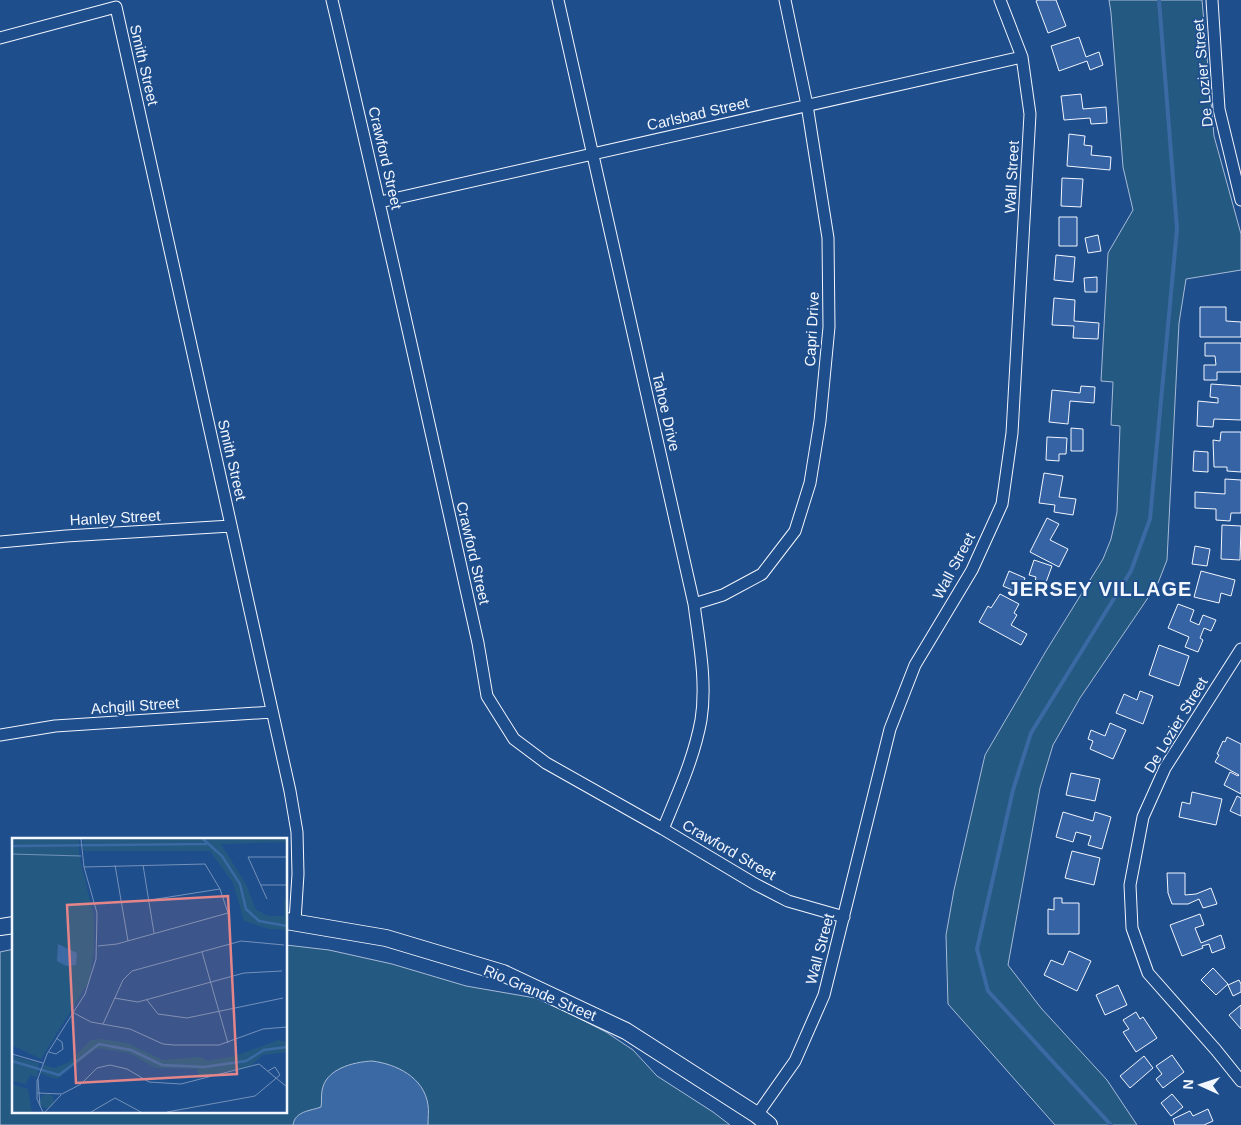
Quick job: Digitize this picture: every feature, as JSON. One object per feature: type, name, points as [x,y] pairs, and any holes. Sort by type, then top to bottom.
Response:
[{"type":"street","name":"Crawford Street","points":[[332,0],[380,202],[402,308],[478,643],[487,696],[514,739],[546,763],[772,893],[788,901],[844,917]]},
{"type":"street","name":"Tahoe Drive","points":[[558,0],[694,604],[703,668],[701,718],[690,765],[663,829]]},
{"type":"street","name":"Capri Drive","points":[[694,604],[723,595],[762,574],[795,531],[810,483],[820,421],[829,327],[828,238],[807,105],[785,0]]},
{"type":"street","name":"Wall Street","points":[[763,1120],[799,1053],[824,995],[890,729],[914,665],[972,570],[1002,504],[1012,433],[1030,114],[1022,57],[1000,0]]},
{"type":"street","name":"De Lozier Street","points":[[1212,0],[1218,109],[1241,200]]},
{"type":"street","name":"Smith Street","points":[[0,38],[116,7],[290,791],[297,832],[298,874],[291,921]]},
{"type":"street","name":"Carlsbad Street","points":[[380,202],[1022,57]]},
{"type":"street","name":"Hanley Street","points":[[0,542],[231,526]]},
{"type":"street","name":"De Lozier Street","points":[[1241,649],[1165,768],[1143,817],[1130,885],[1132,928],[1148,973],[1241,1081]]},
{"type":"street","name":"Achgill Street","points":[[0,735],[55,726],[272,712]]},
{"type":"street","name":"Rio Grande Street","points":[[291,921],[386,938],[503,973],[626,1031],[763,1120]]},
{"type":"shaded area","points":[[1109,0],[1202,0],[1214,136],[1241,234],[1241,270],[1186,279],[1179,323],[1167,560],[1158,583],[1080,698],[1053,745],[1040,788],[1008,965],[1041,1008],[1107,1080],[1137,1125],[1055,1125],[948,1004],[946,935],[954,890],[985,755],[1103,559],[1111,539],[1117,512],[1120,426],[1111,425],[1113,382],[1101,381],[1108,253],[1133,210],[1123,167]]},
{"type":"shaded area","points":[[288,945],[329,950],[392,964],[466,986],[541,999],[606,1032],[633,1050],[657,1076],[730,1125],[0,1125],[0,952],[12,949],[12,1112],[288,1112]]},
{"type":"shaded area","points":[[372,1061],[390,1065],[408,1074],[415,1080],[425,1095],[428,1107],[428,1125],[293,1125],[294,1120],[300,1114],[321,1107],[324,1083],[334,1072],[349,1065]]},
{"type":"building","points":[[1056,0],[1066,26],[1048,33],[1036,1]]},
{"type":"building","points":[[1079,37],[1086,57],[1099,52],[1103,65],[1090,70],[1087,61],[1059,71],[1051,46]]},
{"type":"building","points":[[1081,94],[1083,109],[1106,107],[1107,123],[1091,124],[1090,118],[1064,120],[1061,96]]},
{"type":"building","points":[[1069,134],[1085,136],[1084,145],[1092,146],[1091,155],[1111,157],[1110,170],[1067,166]]},
{"type":"building","points":[[1062,178],[1083,179],[1081,207],[1061,206]]},
{"type":"building","points":[[1059,217],[1077,217],[1077,246],[1059,246]]},
{"type":"building","points":[[1098,235],[1101,251],[1088,253],[1085,238]]},
{"type":"building","points":[[1056,255],[1075,257],[1073,282],[1054,280]]},
{"type":"building","points":[[1097,277],[1097,292],[1085,292],[1084,278]]},
{"type":"building","points":[[1054,298],[1075,300],[1074,321],[1099,323],[1098,339],[1073,338],[1074,326],[1052,325]]},
{"type":"building","points":[[1200,307],[1226,307],[1226,321],[1241,322],[1241,337],[1200,337]]},
{"type":"building","points":[[1205,343],[1241,343],[1241,372],[1217,372],[1217,380],[1204,380],[1204,365],[1216,365],[1215,356],[1205,356]]},
{"type":"building","points":[[1211,384],[1241,386],[1241,420],[1214,419],[1213,427],[1197,426],[1198,401],[1218,403],[1218,398],[1210,397]]},
{"type":"building","points":[[1081,386],[1095,387],[1094,403],[1070,401],[1068,424],[1049,422],[1052,390],[1080,393]]},
{"type":"building","points":[[1071,428],[1083,429],[1083,451],[1071,451]]},
{"type":"building","points":[[1221,432],[1241,432],[1241,472],[1227,471],[1227,467],[1214,467],[1213,440],[1220,441]]},
{"type":"building","points":[[1047,437],[1067,438],[1066,454],[1059,454],[1059,461],[1046,460]]},
{"type":"building","points":[[1194,451],[1208,452],[1208,472],[1193,471]]},
{"type":"building","points":[[1044,473],[1063,476],[1059,497],[1076,499],[1073,515],[1054,512],[1055,505],[1039,503]]},
{"type":"building","points":[[1225,479],[1241,480],[1241,513],[1231,513],[1230,521],[1216,520],[1216,509],[1195,508],[1195,492],[1225,494]]},
{"type":"building","points":[[1047,518],[1059,524],[1050,540],[1068,549],[1059,567],[1030,552]]},
{"type":"building","points":[[1222,525],[1241,526],[1240,560],[1221,559]]},
{"type":"building","points":[[1195,546],[1210,549],[1207,566],[1192,564]]},
{"type":"building","points":[[1034,560],[1052,566],[1045,585],[1035,582],[1036,577],[1029,575]]},
{"type":"building","points":[[1009,571],[1025,578],[1022,585],[1030,588],[1026,596],[1003,586]]},
{"type":"building","points":[[1201,571],[1235,580],[1231,596],[1221,593],[1219,603],[1194,597]]},
{"type":"building","points":[[1000,594],[1019,604],[1014,613],[1017,615],[1011,625],[1027,634],[1021,645],[979,622],[988,606],[991,608]]},
{"type":"building","points":[[1178,604],[1194,610],[1190,621],[1199,625],[1203,615],[1216,620],[1211,631],[1204,628],[1200,638],[1203,640],[1198,652],[1185,647],[1189,637],[1168,628]]},
{"type":"building","points":[[1159,645],[1189,656],[1179,686],[1149,675]]},
{"type":"building","points":[[1140,691],[1153,696],[1143,724],[1116,713],[1124,694],[1137,700]]},
{"type":"building","points":[[1110,723],[1126,730],[1113,759],[1090,749],[1093,741],[1088,739],[1091,730],[1105,736]]},
{"type":"building","points":[[1227,737],[1241,744],[1241,794],[1224,785],[1230,772],[1239,775],[1215,762],[1223,741],[1225,742]]},
{"type":"building","points":[[1071,773],[1100,779],[1095,801],[1066,795]]},
{"type":"building","points":[[1192,792],[1222,799],[1216,825],[1179,817],[1182,802],[1190,804]]},
{"type":"building","points":[[1237,796],[1241,798],[1241,816],[1230,811]]},
{"type":"building","points":[[1063,812],[1093,821],[1095,812],[1111,817],[1102,849],[1088,845],[1091,836],[1076,832],[1073,842],[1056,837]]},
{"type":"building","points":[[1072,851],[1100,858],[1094,885],[1065,878]]},
{"type":"building","points":[[1167,873],[1185,873],[1185,895],[1196,894],[1211,888],[1217,904],[1203,908],[1199,899],[1188,904],[1172,904],[1168,893]]},
{"type":"building","points":[[1054,898],[1062,898],[1062,903],[1079,903],[1079,934],[1048,934],[1048,909],[1054,910]]},
{"type":"building","points":[[1200,914],[1204,925],[1195,928],[1201,943],[1221,935],[1225,948],[1212,953],[1209,944],[1182,956],[1170,925]]},
{"type":"building","points":[[1069,951],[1091,961],[1077,991],[1044,975],[1051,960],[1063,965]]},
{"type":"building","points":[[1213,968],[1228,984],[1216,995],[1201,980]]},
{"type":"building","points":[[1239,980],[1241,992],[1233,996],[1228,985]]},
{"type":"building","points":[[1118,985],[1127,1005],[1105,1015],[1096,995]]},
{"type":"building","points":[[1241,1005],[1241,1029],[1229,1015]]},
{"type":"building","points":[[1136,1012],[1140,1019],[1143,1017],[1157,1038],[1136,1052],[1123,1032],[1129,1029],[1123,1020]]},
{"type":"building","points":[[1172,1055],[1184,1072],[1163,1088],[1156,1079],[1162,1074],[1156,1066]]},
{"type":"building","points":[[1144,1056],[1153,1068],[1130,1088],[1120,1076]]},
{"type":"building","points":[[1172,1094],[1183,1107],[1171,1116],[1161,1103]]},
{"type":"building","points":[[1208,1109],[1213,1121],[1204,1125],[1175,1125],[1173,1119],[1190,1111],[1193,1116]]},
{"type":"waterway","points":[[1111,1125],[988,991],[977,949],[1013,790],[1031,733],[1131,571],[1150,519],[1177,229],[1159,0]]},
{"type":"district","name":"JERSEY VILLAGE","points":[[1100,589]]}]
